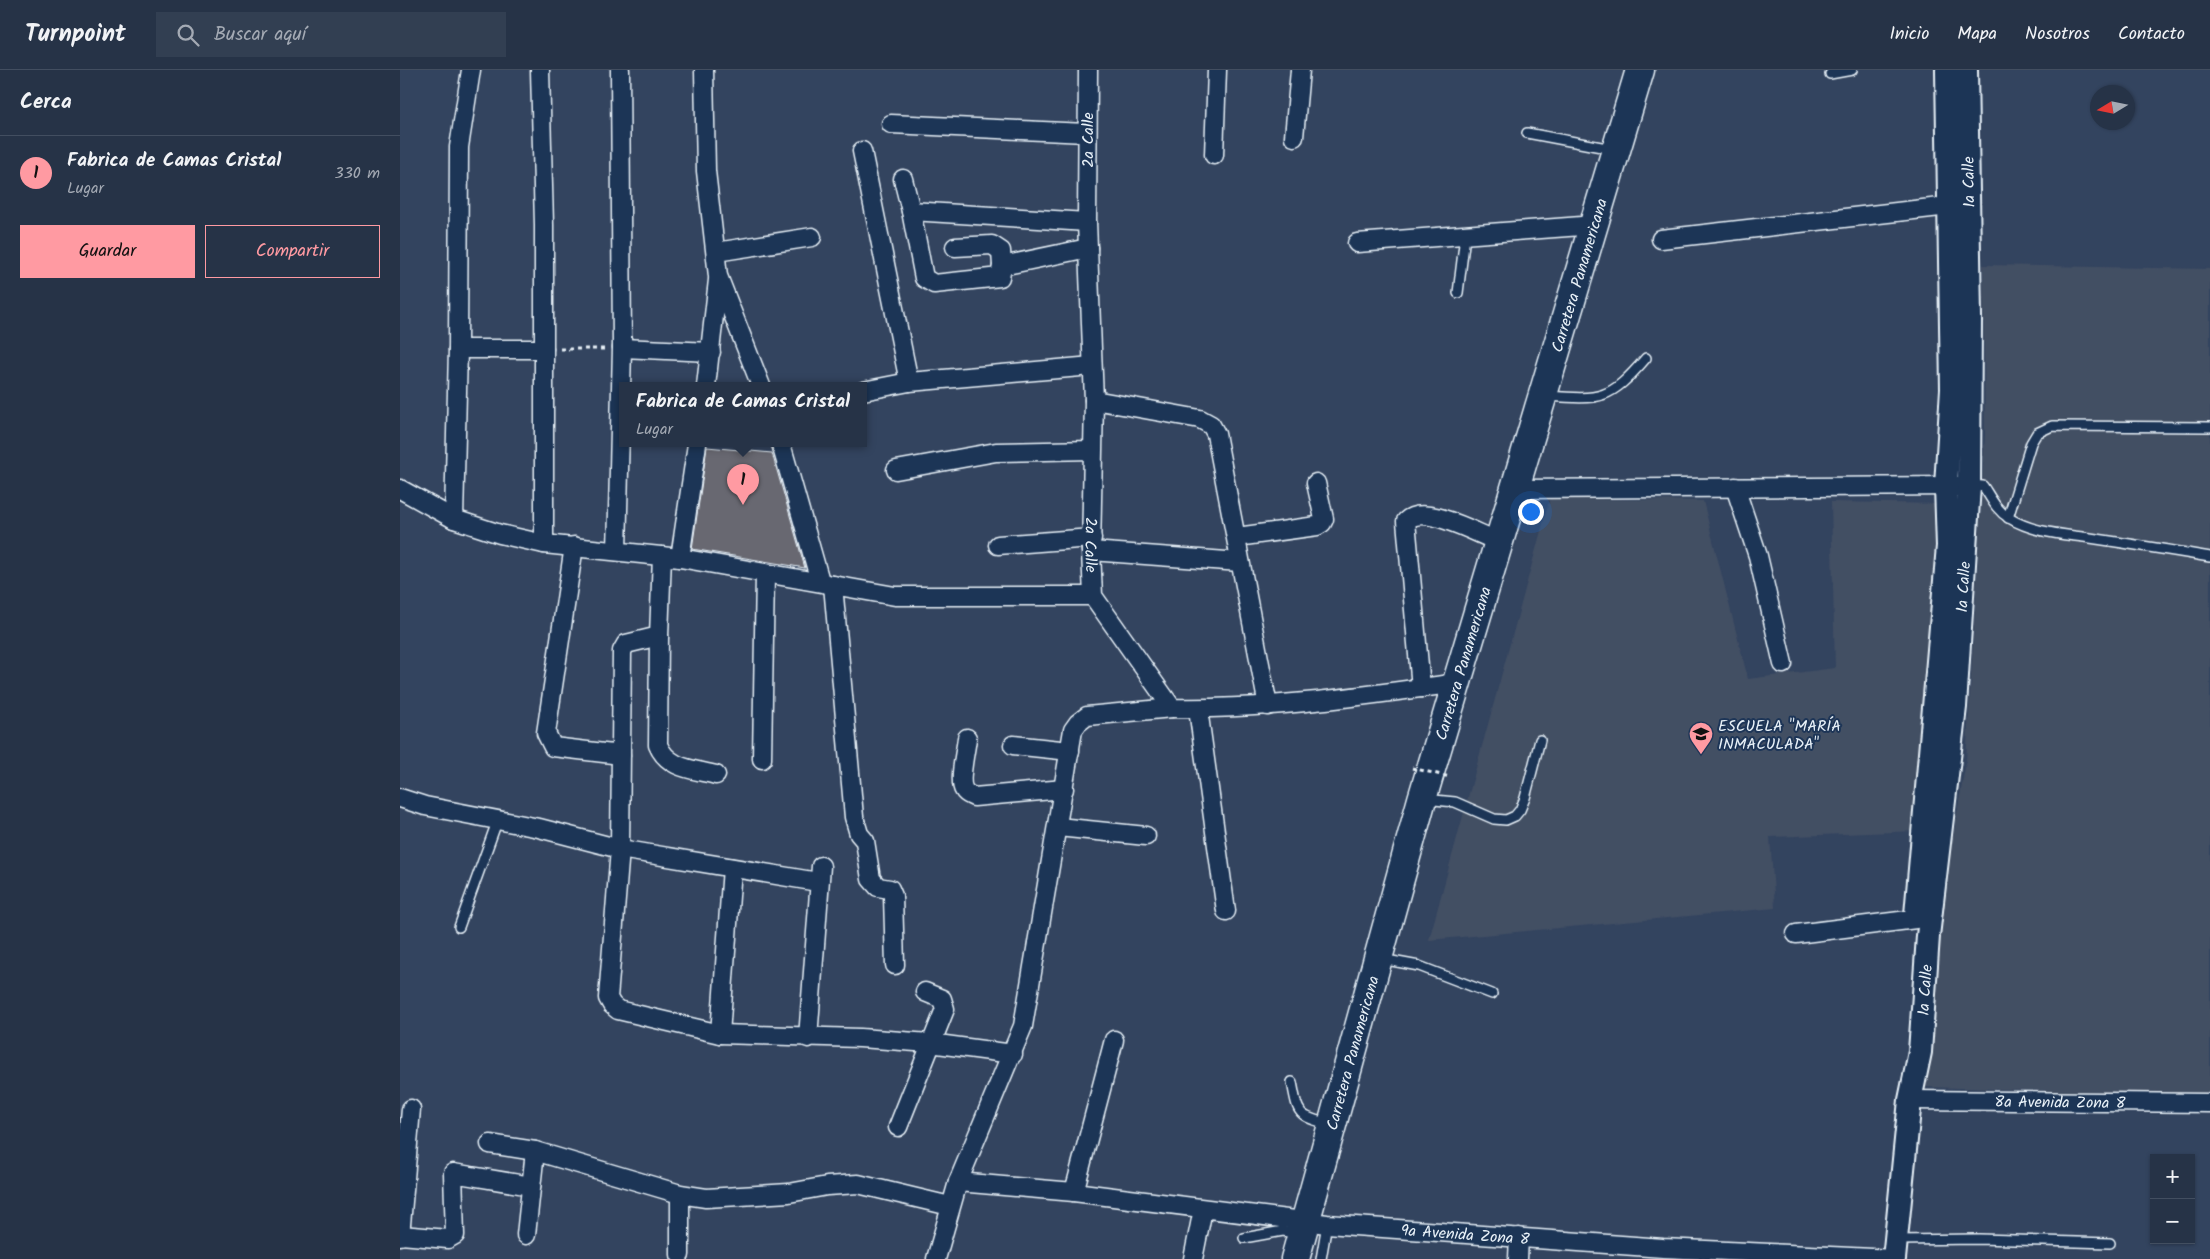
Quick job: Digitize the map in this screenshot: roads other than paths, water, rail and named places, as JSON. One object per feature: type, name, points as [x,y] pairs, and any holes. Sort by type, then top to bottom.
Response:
[{"type":"main road","name":"Carretera Panamericana","points":[[1307,1235],[1332,1124],[1422,799],[1640,70]]},
{"type":"street","points":[[454,518],[458,349],[459,147],[471,70]]},
{"type":"street","points":[[540,70],[544,225],[544,544]]},
{"type":"street","points":[[620,70],[621,382]]},
{"type":"street","points":[[704,70],[706,171],[718,276],[707,382]]},
{"type":"street","name":"2a Calle","points":[[1088,70],[1086,133],[1087,222],[1094,400],[1091,545],[1093,596],[1172,708]]},
{"type":"street","points":[[1214,155],[1216,70]]},
{"type":"street","points":[[1294,137],[1300,70]]},
{"type":"street","name":"1a Calle","points":[[1910,1100],[1906,1052],[1948,546],[1946,486],[1952,389],[1947,70]]},
{"type":"street","name":"1a Calle","points":[[1895,1253],[1910,1100],[1920,1052],[1928,936],[1955,707],[1969,485],[1970,317],[1966,70]]},
{"type":"street","points":[[891,124],[1086,133]]},
{"type":"street","points":[[862,151],[908,382]]},
{"type":"street","points":[[903,179],[912,211],[924,278],[934,284],[1000,276],[1002,266],[1001,251],[992,244],[955,247]]},
{"type":"street","points":[[1661,240],[1949,206]]},
{"type":"street","points":[[912,211],[1087,222]]},
{"type":"street","points":[[1357,243],[1595,225]]},
{"type":"street","points":[[716,252],[812,237]]},
{"type":"street","points":[[1002,266],[1088,248]]},
{"type":"street","points":[[718,276],[758,382]]},
{"type":"street","points":[[622,348],[711,352]]},
{"type":"street","points":[[458,349],[544,349]]},
{"type":"street","points":[[867,390],[908,382],[1092,366]]},
{"type":"street","points":[[1094,400],[1200,419],[1211,425],[1216,434],[1237,537],[1240,562],[1268,706]]},
{"type":"street","points":[[617,551],[620,447]]},
{"type":"street","points":[[680,558],[697,447]]},
{"type":"street","points":[[782,447],[827,583],[854,818],[859,834],[865,841],[871,879],[878,887],[890,889],[893,896],[896,965]]},
{"type":"street","points":[[896,470],[996,452],[1092,450]]},
{"type":"street","points":[[1237,537],[1317,526],[1322,523],[1324,519],[1316,483]]},
{"type":"street","points":[[1516,489],[1969,485]]},
{"type":"street","points":[[1735,487],[1758,556],[1783,664]]},
{"type":"street","points":[[400,489],[454,518],[500,534],[544,544],[680,558],[895,596],[1093,596]]},
{"type":"street","points":[[1421,688],[1406,521],[1410,516],[1417,514],[1444,518],[1483,537],[1500,542]]},
{"type":"street","points":[[998,545],[1091,545],[1240,562]]},
{"type":"street","points":[[574,546],[546,733],[553,747],[621,756]]},
{"type":"street","points":[[662,556],[658,745],[662,754],[672,764],[716,775]]},
{"type":"street","points":[[762,759],[765,573]]},
{"type":"street","points":[[659,636],[626,644],[623,648],[620,849],[608,998],[612,1005],[618,1010],[720,1034],[860,1038],[930,1043],[1013,1054]]},
{"type":"street","points":[[936,1259],[958,1182],[979,1128],[1013,1054],[1023,1026],[1073,730],[1078,722],[1087,716],[1172,708],[1268,706],[1368,697],[1457,683]]},
{"type":"street","points":[[1198,708],[1226,911]]},
{"type":"street","points":[[967,738],[961,784],[964,791],[969,795],[974,797],[1064,789]]},
{"type":"street","points":[[1012,745],[1070,751]]},
{"type":"street","points":[[400,798],[425,806],[498,819],[620,849],[732,868],[820,874],[808,1038]]},
{"type":"street","points":[[1058,827],[1146,836]]},
{"type":"street","points":[[720,1034],[732,868]]},
{"type":"street","points":[[1796,934],[1916,919]]},
{"type":"street","points":[[898,1127],[945,1009],[942,999],[925,992]]},
{"type":"street","points":[[1074,1192],[1114,1040]]},
{"type":"street","name":"8a Avenida Zona 8","points":[[1910,1100],[2210,1103]]},
{"type":"street","points":[[411,1109],[401,1236],[448,1239],[455,1235],[453,1173],[531,1186]]},
{"type":"street","points":[[490,1144],[535,1150],[680,1194],[706,1198],[789,1193],[827,1186],[858,1184],[950,1206]]},
{"type":"street","points":[[526,1235],[535,1150]]},
{"type":"street","name":"9a Avenida Zona 8","points":[[958,1182],[1074,1192],[1203,1210],[1307,1235],[1519,1237],[1664,1248],[1895,1253]]},
{"type":"street","points":[[680,1194],[680,1254]]},
{"type":"street","points":[[1193,1259],[1203,1210]]},
{"type":"street","points":[[1518,1259],[1519,1237]]},
{"type":"lane","points":[[1830,74],[1852,70]]},
{"type":"lane","points":[[1527,133],[1615,150]]},
{"type":"lane","points":[[1458,292],[1465,236]]},
{"type":"lane","points":[[1544,395],[1588,399],[1607,394],[1626,381],[1646,358]]},
{"type":"lane","points":[[2008,518],[2031,443],[2037,433],[2052,426],[2210,428]]},
{"type":"lane","points":[[1969,485],[1982,486],[1996,508],[2008,518],[2024,526],[2054,534],[2210,557]]},
{"type":"lane","points":[[1422,799],[1456,802],[1494,819],[1506,820],[1515,816],[1525,798],[1540,740]]},
{"type":"lane","points":[[459,927],[498,819]]},
{"type":"lane","points":[[1378,958],[1419,966],[1492,994]]},
{"type":"lane","points":[[1292,1082],[1297,1109],[1303,1115],[1314,1120],[1332,1124]]},
{"type":"lane","points":[[1244,1238],[1283,1231],[1307,1235],[1321,1259]]},
{"type":"lane","points":[[1895,1253],[1980,1239],[2110,1244]]},
{"type":"place","name":"Fabrica de Camas Cristal","points":[[743,505]]},
{"type":"place","name":"ESCUELA \"MARÍA INMACULADA\"","points":[[1701,755]]}]
